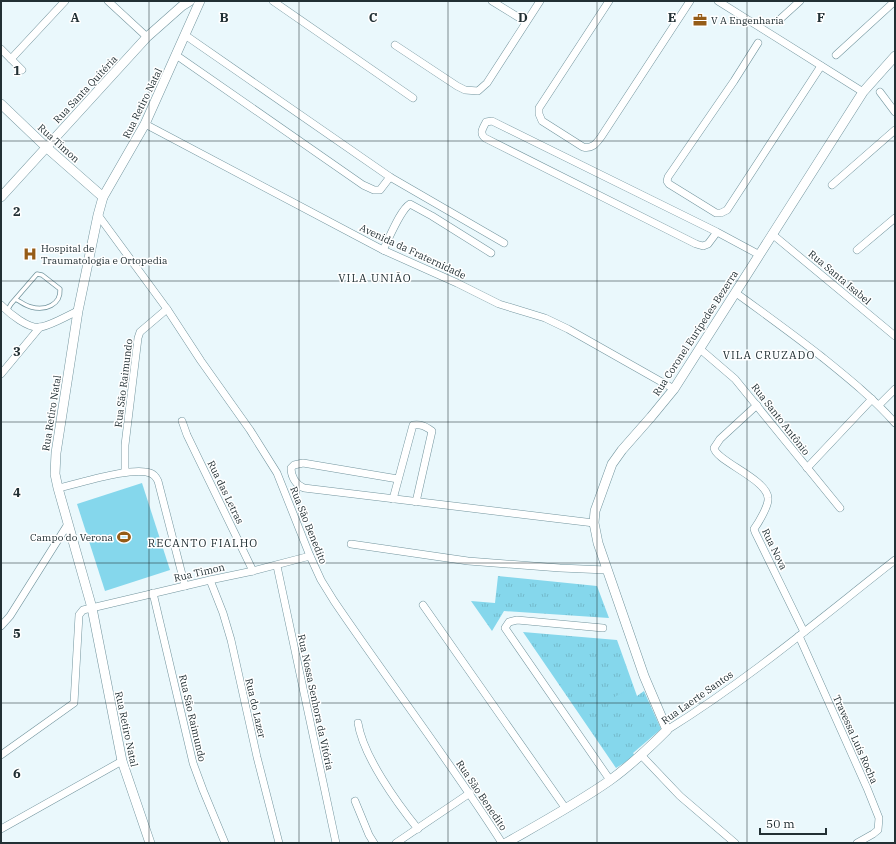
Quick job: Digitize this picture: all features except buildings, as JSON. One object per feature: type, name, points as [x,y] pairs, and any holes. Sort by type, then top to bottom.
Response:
[{"type":"street","points":[[11,60],[65,1]]},
{"type":"street","points":[[108,1],[147,37]]},
{"type":"street","name":"Rua Santa Quitéria","points":[[1,197],[147,37],[182,6],[190,1]]},
{"type":"street","name":"Rua Retiro Natal","points":[[150,843],[122,761],[92,608],[55,474],[56,453],[78,311],[98,214],[103,197],[145,124],[200,1]]},
{"type":"street","points":[[273,1],[281,3],[413,98]]},
{"type":"street","points":[[492,1],[526,22]]},
{"type":"street","points":[[396,45],[457,86],[465,90],[478,91],[487,83],[540,1]]},
{"type":"street","points":[[609,1],[539,108],[539,114],[542,121],[583,147],[588,148],[601,137],[690,1]]},
{"type":"street","points":[[718,1],[863,92]]},
{"type":"street","points":[[778,21],[800,1]]},
{"type":"street","points":[[836,55],[895,1]]},
{"type":"street","points":[[185,35],[390,177],[504,243]]},
{"type":"street","points":[[758,43],[734,81],[668,177],[667,181],[669,184],[716,213],[721,213],[726,210],[821,66]]},
{"type":"street","points":[[1,50],[22,70]]},
{"type":"street","points":[[176,55],[363,185],[374,190],[380,190],[390,177]]},
{"type":"street","name":"Rua Coronel Eurípedes Bezerra","points":[[667,730],[644,676],[606,570],[598,544],[594,523],[597,504],[612,464],[622,450],[674,389],[736,293],[758,254],[863,92],[895,56]]},
{"type":"street","points":[[880,92],[895,112]]},
{"type":"street","name":"Rua Timon","points":[[1,104],[46,147],[103,197]]},
{"type":"street","points":[[716,232],[708,244],[703,246],[696,244],[485,138],[481,132],[486,122],[492,121],[716,232],[758,254]]},
{"type":"street","name":"Avenida da Fraternidade","points":[[145,124],[383,250],[500,304],[545,318],[568,329],[674,389]]},
{"type":"street","points":[[832,185],[895,130]]},
{"type":"street","points":[[383,250],[406,206],[410,204],[491,253]]},
{"type":"street","name":"Rua São Benedito","points":[[98,214],[167,309],[201,361],[250,430],[277,473],[321,580],[334,601],[470,793],[502,843]]},
{"type":"street","points":[[858,250],[895,218]]},
{"type":"street","name":"Rua Santa Isabel","points":[[772,234],[895,336]]},
{"type":"street","points":[[736,293],[849,378],[879,405],[895,423]]},
{"type":"street","points":[[1,305],[7,311],[26,323],[40,327]]},
{"type":"street","name":"Rua São Raimundo","points":[[125,472],[125,445],[138,338],[140,332],[167,309]]},
{"type":"street","points":[[1,374],[40,327],[78,311]]},
{"type":"street","name":"Rua Santo Antônio","points":[[700,349],[735,379],[840,508]]},
{"type":"street","points":[[879,405],[895,389]]},
{"type":"street","points":[[807,468],[872,399]]},
{"type":"street","name":"Rua Nova","points":[[757,405],[720,439],[714,448],[720,457],[747,474],[768,494],[768,503],[754,529],[801,634]]},
{"type":"street","name":"Rua das Letras","points":[[182,421],[190,441],[253,571]]},
{"type":"street","points":[[393,498],[413,425],[420,424],[432,431],[416,502]]},
{"type":"street","points":[[398,479],[303,463],[294,465],[291,468],[294,479],[304,488],[594,523]]},
{"type":"street","points":[[58,488],[125,472],[142,471],[153,474],[158,481],[185,586]]},
{"type":"street","points":[[1,626],[10,616],[68,524]]},
{"type":"street","points":[[351,544],[468,561],[606,570]]},
{"type":"street","name":"Rua Timon","points":[[92,608],[277,566],[310,556]]},
{"type":"street","name":"Rua Laerte Santos","points":[[506,843],[566,809],[610,780],[641,755],[667,730],[702,709],[895,560]]},
{"type":"street","name":"Rua Nossa Senhora da Vitória","points":[[277,566],[336,843]]},
{"type":"street","name":"Rua do Lazer","points":[[210,580],[223,612],[231,640],[257,757],[279,843]]},
{"type":"street","name":"Rua São Raimundo","points":[[153,593],[193,764],[225,843]]},
{"type":"street","points":[[423,605],[566,809]]},
{"type":"street","points":[[1,755],[74,703],[79,615],[82,610],[92,608]]},
{"type":"street","points":[[603,628],[517,620],[509,622],[505,628],[610,780]]},
{"type":"street","name":"Travessa Luís Rocha","points":[[801,634],[879,818],[878,830],[857,843]]},
{"type":"street","points":[[358,723],[360,733],[375,765],[406,815],[418,829]]},
{"type":"street","points":[[641,755],[680,796],[735,843]]},
{"type":"street","points":[[1,829],[122,761]]},
{"type":"street","points":[[396,843],[470,793]]},
{"type":"street","points":[[355,801],[369,835],[374,843]]},
{"type":"lane","points":[[7,311],[12,304],[38,274],[42,275],[60,289],[60,296],[56,303],[46,308],[31,307],[16,300]]},
{"type":"green space","name":"Campo do Verona","points":[[142,483],[170,570],[105,591],[77,504]]},
{"type":"green space","points":[[498,576],[597,586],[609,618],[504,611],[492,631],[471,601],[495,603]]},
{"type":"green space","points":[[523,632],[617,640],[637,696],[644,691],[661,729],[633,753],[635,756],[616,768]]},
{"type":"green space","points":[[630,688],[635,697],[618,706],[613,698]]},
{"type":"place","name":"V A Engenharia","points":[[700,20]]},
{"type":"place","name":"Hospital de Traumatologia e Ortopedia","points":[[30,254]]},
{"type":"place","name":"Campo do Verona","points":[[124,537]]},
{"type":"district","name":"VILA UNIÃO","points":[[375,278]]},
{"type":"district","name":"VILA CRUZADO","points":[[769,355]]},
{"type":"district","name":"RECANTO FIALHO","points":[[203,543]]}]
